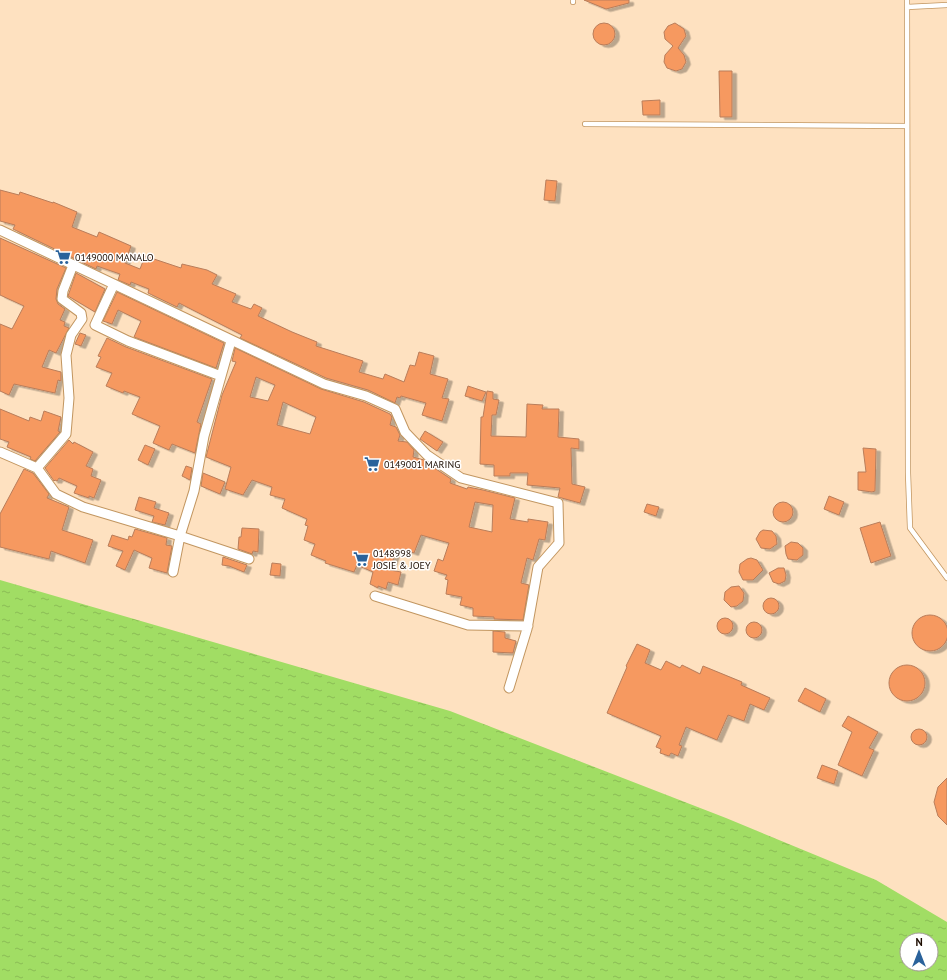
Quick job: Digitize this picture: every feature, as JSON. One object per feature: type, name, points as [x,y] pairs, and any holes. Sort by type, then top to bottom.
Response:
[{"type":"street","points":[[0,230],[324,384],[366,396],[395,409],[405,432],[427,455],[461,478],[558,503],[559,543],[538,567],[528,626],[509,688]]},
{"type":"street","points":[[37,468],[66,434],[69,398],[66,355],[70,335],[82,319],[81,312],[62,299],[63,291],[73,265]]},
{"type":"street","points":[[114,284],[95,325],[128,341],[220,376]]},
{"type":"street","points":[[173,572],[180,536],[194,491],[204,436],[231,341]]},
{"type":"street","points":[[0,452],[37,468],[56,494],[83,507],[180,536],[249,559]]},
{"type":"street","points":[[374,596],[468,625],[528,626]]},
{"type":"lane","points":[[907,0],[908,473],[910,528],[947,578]]},
{"type":"lane","points":[[907,7],[947,5]]},
{"type":"lane","points":[[586,124],[908,126]]},
{"type":"water","points":[[0,580],[450,711],[726,818],[876,880],[947,922],[947,980],[0,980]]},
{"type":"building","points":[[584,0],[629,0],[629,3],[606,9]]},
{"type":"building","points":[[604,23],[612,26],[615,34],[612,42],[604,45],[596,42],[593,34],[596,26]]},
{"type":"building","points":[[675,23],[684,29],[686,36],[678,48],[684,55],[686,62],[682,69],[676,71],[667,68],[664,62],[665,55],[673,46],[665,39],[664,32],[668,26]]},
{"type":"building","points":[[719,71],[732,71],[732,117],[720,117]]},
{"type":"building","points":[[660,100],[660,115],[643,115],[642,101]]},
{"type":"building","points":[[546,180],[557,181],[555,201],[544,200]]},
{"type":"building","points":[[0,190],[19,195],[20,192],[53,202],[77,212],[72,227],[97,237],[99,232],[131,246],[125,263],[140,269],[145,256],[181,268],[182,264],[207,270],[217,275],[212,284],[236,294],[232,302],[251,309],[254,304],[262,308],[258,316],[317,342],[316,346],[363,361],[359,372],[383,379],[385,374],[404,382],[410,365],[415,366],[419,352],[434,356],[430,374],[448,379],[442,398],[449,399],[442,421],[422,415],[426,403],[401,396],[400,398],[397,397],[395,403],[368,390],[326,378],[240,338],[242,335],[179,303],[177,307],[148,293],[149,289],[131,282],[130,285],[118,280],[120,274],[97,266],[96,269],[13,229],[15,225],[0,221]]},
{"type":"building","points":[[0,238],[66,268],[57,289],[56,299],[58,304],[65,309],[60,320],[65,322],[64,326],[69,328],[56,353],[49,350],[42,367],[61,372],[61,381],[58,380],[55,393],[14,384],[9,395],[0,391],[0,324],[12,329],[24,306],[0,295]]},
{"type":"building","points":[[76,273],[105,289],[95,312],[68,296]]},
{"type":"building","points":[[117,292],[224,343],[216,368],[134,337],[141,321],[118,310],[112,324],[103,321]]},
{"type":"building","points":[[80,333],[86,335],[81,346],[75,344]]},
{"type":"building","points":[[107,338],[126,347],[212,379],[197,422],[201,424],[195,453],[172,444],[169,450],[153,443],[160,426],[132,414],[140,397],[124,391],[123,393],[106,386],[112,373],[96,367],[101,357],[98,356]]},
{"type":"building","points":[[235,348],[321,389],[364,402],[390,414],[392,417],[390,425],[396,427],[400,435],[398,441],[407,442],[414,450],[413,457],[429,463],[427,466],[436,469],[451,479],[450,483],[467,489],[468,487],[515,498],[510,519],[528,522],[528,519],[548,522],[545,540],[539,539],[533,560],[527,558],[521,583],[529,585],[523,620],[494,619],[494,617],[473,616],[473,608],[460,605],[462,597],[446,594],[448,580],[445,579],[447,575],[434,571],[438,559],[443,561],[449,543],[421,535],[414,553],[403,549],[402,553],[396,551],[390,570],[401,572],[398,585],[388,582],[386,589],[378,586],[378,588],[370,584],[373,572],[357,565],[354,572],[325,563],[326,561],[311,555],[315,544],[304,540],[308,526],[305,525],[307,519],[282,508],[285,499],[270,495],[272,487],[252,480],[243,495],[225,489],[231,467],[206,457],[222,395],[236,362],[232,361]],"holes":[[[256,377],[275,385],[268,401],[250,397]],[[283,402],[316,417],[310,434],[277,425]],[[475,502],[493,505],[492,532],[469,527]]]},
{"type":"building","points":[[468,386],[486,392],[482,401],[465,396]]},
{"type":"building","points":[[487,391],[493,392],[493,399],[499,400],[496,415],[492,415],[491,436],[526,437],[527,404],[543,405],[542,409],[559,409],[558,437],[579,439],[579,449],[571,448],[572,484],[585,487],[580,503],[558,497],[560,488],[527,485],[528,473],[510,473],[510,476],[494,476],[494,465],[480,464],[481,417],[483,417]]},
{"type":"building","points":[[0,409],[29,421],[30,417],[41,421],[44,411],[61,417],[58,431],[60,432],[35,461],[30,459],[31,457],[7,447],[9,442],[0,439]]},
{"type":"building","points":[[425,431],[443,442],[437,451],[420,439]]},
{"type":"building","points":[[69,440],[73,444],[74,442],[93,452],[86,466],[93,469],[91,476],[101,480],[94,498],[89,496],[89,498],[74,493],[77,486],[59,478],[57,481],[54,481],[45,468]]},
{"type":"building","points":[[145,445],[155,449],[148,465],[138,460]]},
{"type":"building","points":[[863,448],[876,449],[875,491],[872,492],[858,490],[858,472],[866,472]]},
{"type":"building","points":[[186,466],[192,468],[190,480],[182,476]]},
{"type":"building","points":[[24,469],[33,473],[49,494],[47,498],[69,507],[62,530],[93,540],[85,563],[51,551],[49,559],[0,547],[0,514]]},
{"type":"building","points":[[203,473],[225,482],[220,494],[201,486]]},
{"type":"building","points":[[829,496],[844,502],[839,515],[824,509]]},
{"type":"building","points":[[139,497],[156,502],[154,508],[169,513],[165,525],[152,522],[154,516],[135,510]]},
{"type":"building","points":[[783,502],[790,505],[793,512],[790,519],[783,522],[776,519],[773,512],[776,505]]},
{"type":"building","points":[[647,504],[659,507],[656,516],[644,512]]},
{"type":"building","points":[[880,522],[891,556],[871,563],[860,528]]},
{"type":"building","points":[[242,528],[259,529],[258,552],[253,551],[252,554],[238,549],[239,537],[241,537]]},
{"type":"building","points":[[135,529],[167,538],[166,545],[172,546],[167,573],[149,568],[152,558],[134,550],[125,570],[116,566],[123,551],[108,546],[112,535],[128,540],[129,536],[132,537]]},
{"type":"building","points":[[763,530],[772,531],[776,536],[777,544],[770,549],[761,548],[756,539]]},
{"type":"building","points":[[791,542],[798,543],[803,548],[803,555],[797,560],[788,559],[786,554],[785,546]]},
{"type":"building","points":[[223,557],[247,565],[244,572],[222,565]]},
{"type":"building","points":[[751,558],[757,560],[763,570],[753,580],[743,580],[739,572],[740,564]]},
{"type":"building","points":[[272,563],[281,564],[280,576],[270,575]]},
{"type":"building","points":[[778,568],[784,568],[786,575],[785,581],[779,584],[773,582],[769,573]]},
{"type":"building","points":[[739,586],[744,593],[743,601],[737,606],[731,607],[724,600],[725,592],[731,587]]},
{"type":"building","points":[[771,598],[777,600],[779,606],[777,612],[771,614],[765,612],[763,606],[765,600]]},
{"type":"building","points":[[933,615],[943,620],[947,626],[947,640],[943,646],[937,650],[927,651],[917,646],[913,640],[912,630],[917,620],[923,616]]},
{"type":"building","points":[[722,618],[728,618],[733,623],[731,632],[728,634],[722,634],[717,629],[717,623]]},
{"type":"building","points":[[754,622],[760,624],[762,630],[760,636],[754,638],[748,636],[746,630],[748,624]]},
{"type":"building","points":[[493,631],[505,632],[505,638],[516,641],[513,653],[493,652]]},
{"type":"building","points":[[637,644],[650,650],[645,663],[661,670],[666,661],[680,668],[682,665],[700,674],[703,666],[742,682],[741,685],[770,698],[764,710],[750,704],[744,721],[728,715],[717,740],[686,727],[679,745],[682,746],[678,756],[671,753],[669,756],[660,753],[661,749],[656,747],[661,736],[607,713],[627,667],[626,666]]},
{"type":"building","points":[[911,665],[920,670],[924,676],[924,690],[920,696],[911,701],[903,701],[894,696],[890,690],[889,679],[894,670],[900,666]]},
{"type":"building","points":[[805,688],[826,699],[820,712],[798,701]]},
{"type":"building","points":[[848,716],[878,732],[869,748],[874,750],[862,776],[838,765],[852,732],[842,726]]},
{"type":"building","points":[[919,729],[925,731],[927,737],[925,743],[919,745],[913,743],[911,737],[913,731]]},
{"type":"building","points":[[822,765],[838,771],[834,784],[817,778]]},
{"type":"building","points":[[947,778],[947,825],[938,816],[934,802],[938,787]]},
{"type":"place","name":"0149000 MANALO","points":[[63,257]]},
{"type":"place","name":"0149001 MARING","points":[[372,464]]},
{"type":"place","name":"0148998 JOSIE & JOEY","points":[[361,559]]}]
